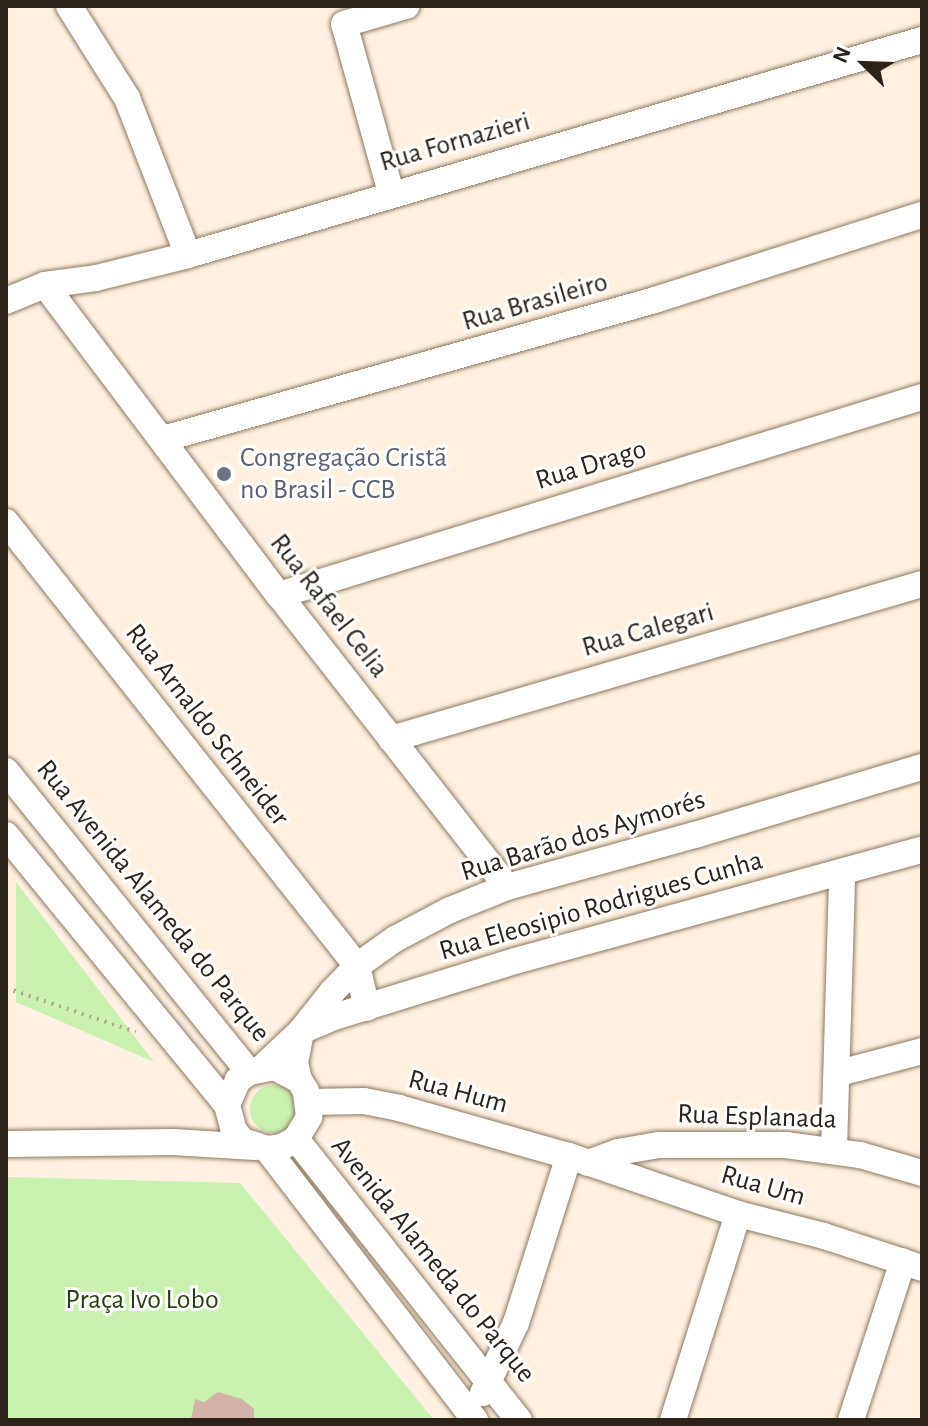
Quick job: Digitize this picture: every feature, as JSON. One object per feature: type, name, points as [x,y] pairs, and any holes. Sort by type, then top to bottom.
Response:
[{"type":"street","points":[[69,6],[127,98],[188,255]]},
{"type":"street","points":[[391,193],[344,24],[406,6]]},
{"type":"street","name":"Rua Fornazieri","points":[[6,301],[45,285],[96,278],[188,255],[391,193],[922,40]]},
{"type":"street","name":"Rua Brasileiro","points":[[163,439],[655,300],[922,215]]},
{"type":"street","name":"Rua Rafael Celia","points":[[45,285],[279,595],[507,887]]},
{"type":"street","name":"Rua Drago","points":[[279,595],[922,397]]},
{"type":"street","name":"Rua Arnaldo Schneider","points":[[6,522],[357,966]]},
{"type":"street","name":"Rua Calegari","points":[[391,739],[922,584]]},
{"type":"street","name":"Rua Barão dos Aymorés","points":[[301,1031],[357,966],[395,939],[436,917],[507,887],[922,767]]},
{"type":"street","name":"Rua Avenida Alameda do Parque","points":[[10,784],[256,1070]]},
{"type":"street","points":[[6,835],[228,1111],[234,1131],[261,1148],[472,1416],[516,1323],[579,1159]]},
{"type":"street","name":"Rua Eleosipio Rodrigues Cunha","points":[[301,1031],[530,956],[922,850]]},
{"type":"street","points":[[834,1150],[839,1073],[842,873]]},
{"type":"street","points":[[357,966],[367,1008]]},
{"type":"street","points":[[173,1142],[228,1111],[238,1080],[256,1070],[301,1031]]},
{"type":"street","name":"Avenida Alameda do Parque","points":[[6,1144],[173,1142],[261,1148],[296,1139],[309,1117],[295,1063],[301,1031]]},
{"type":"street","points":[[839,1073],[922,1051]]},
{"type":"street","points":[[256,1070],[275,1067],[304,1091]]},
{"type":"street","name":"Rua Hum","points":[[304,1091],[399,1108],[579,1159]]},
{"type":"street","name":"Avenida Alameda do Parque","points":[[296,1139],[519,1420]]},
{"type":"street","points":[[650,1185],[659,1145]]},
{"type":"street","name":"Rua Esplanada","points":[[579,1159],[659,1145],[786,1145],[834,1150],[922,1173]]},
{"type":"street","name":"Rua Um","points":[[579,1159],[738,1214],[913,1265]]},
{"type":"street","points":[[673,1420],[738,1214]]},
{"type":"street","points":[[851,1420],[913,1265]]},
{"type":"path","points":[[6,988],[176,1046]]},
{"type":"green space","points":[[16,882],[154,1062],[16,1002]]},
{"type":"green space","points":[[274,1085],[291,1092],[298,1109],[291,1126],[274,1133],[257,1126],[250,1109],[257,1092]]},
{"type":"green space","name":"Praça Ivo Lobo","points":[[6,1177],[240,1183],[434,1420],[6,1420]]},
{"type":"building","points":[[218,1392],[242,1399],[254,1409],[254,1420],[191,1420],[195,1399],[204,1402]]},
{"type":"place","name":"Congregação Cristã no Brasil - CCB","points":[[224,474]]}]
